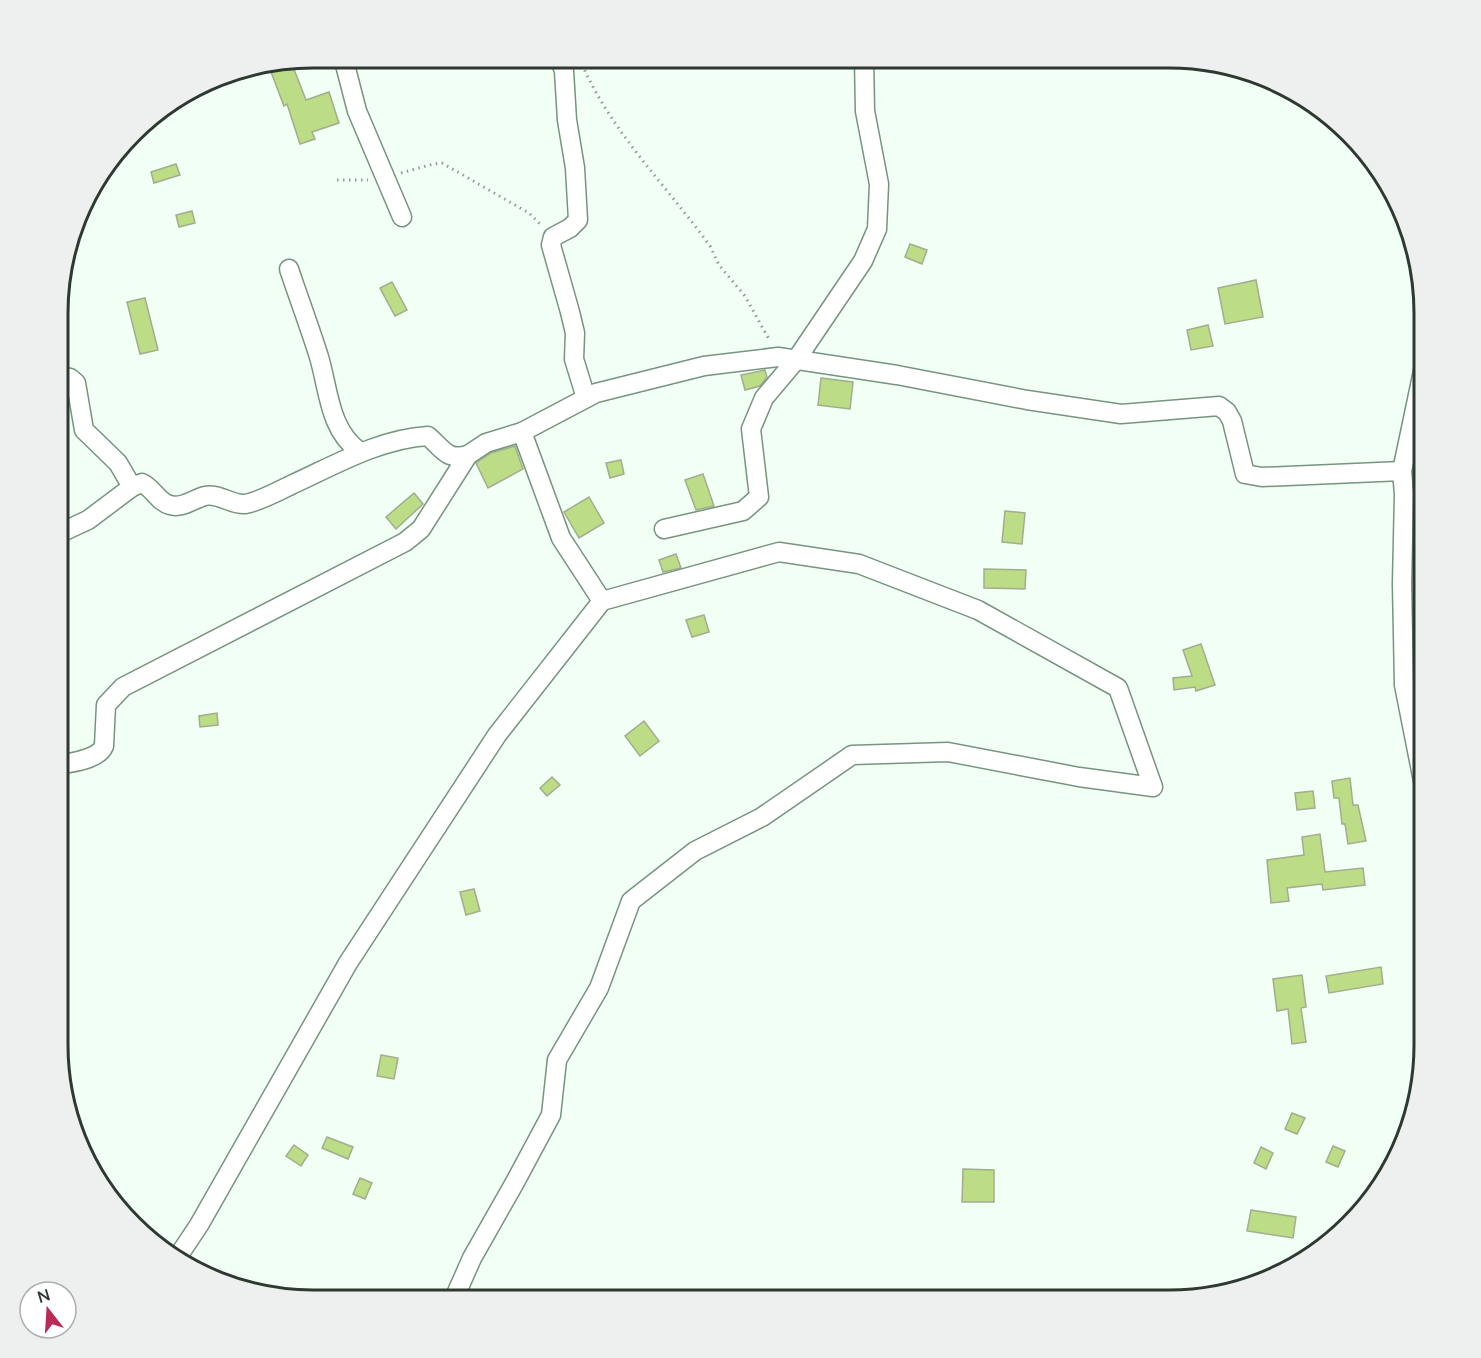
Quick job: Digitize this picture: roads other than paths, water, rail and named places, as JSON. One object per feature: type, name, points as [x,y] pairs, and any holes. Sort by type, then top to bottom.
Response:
[{"type":"street","points":[[346,68],[357,111],[402,217]]},
{"type":"street","points":[[563,68],[567,120],[575,168],[578,220],[570,228],[553,237],[550,245],[575,333],[574,359],[586,398]]},
{"type":"street","points":[[664,529],[743,511],[759,497],[751,429],[764,398],[787,358],[863,261],[876,229],[879,184],[865,111],[864,68]]},
{"type":"street","points":[[289,270],[319,358],[336,422],[347,443],[360,452]]},
{"type":"street","points":[[68,529],[88,520],[132,487],[142,483],[149,486],[164,503],[170,505],[179,506],[205,496],[220,497],[244,504],[279,491],[360,452],[400,440],[428,436],[447,455],[457,458],[468,455],[486,443],[522,432],[596,393],[704,366],[787,358],[1120,414],[1219,406],[1227,412],[1232,421],[1245,474],[1262,477],[1402,471]]},
{"type":"street","points":[[68,378],[76,383],[84,430],[118,463],[132,487]]},
{"type":"street","points":[[1414,416],[1402,471],[1404,685],[1414,736]]},
{"type":"street","points":[[522,432],[561,538],[602,601]]},
{"type":"street","points":[[68,762],[102,751],[106,705],[123,687],[405,542],[421,529],[468,455]]},
{"type":"street","points":[[181,1252],[199,1225],[348,963],[497,735],[602,601],[779,552],[859,564],[978,610],[1118,688],[1153,787],[1079,777],[948,752],[852,755],[762,817],[695,851],[631,901],[599,988],[557,1060],[551,1115],[472,1258],[458,1290]]}]
